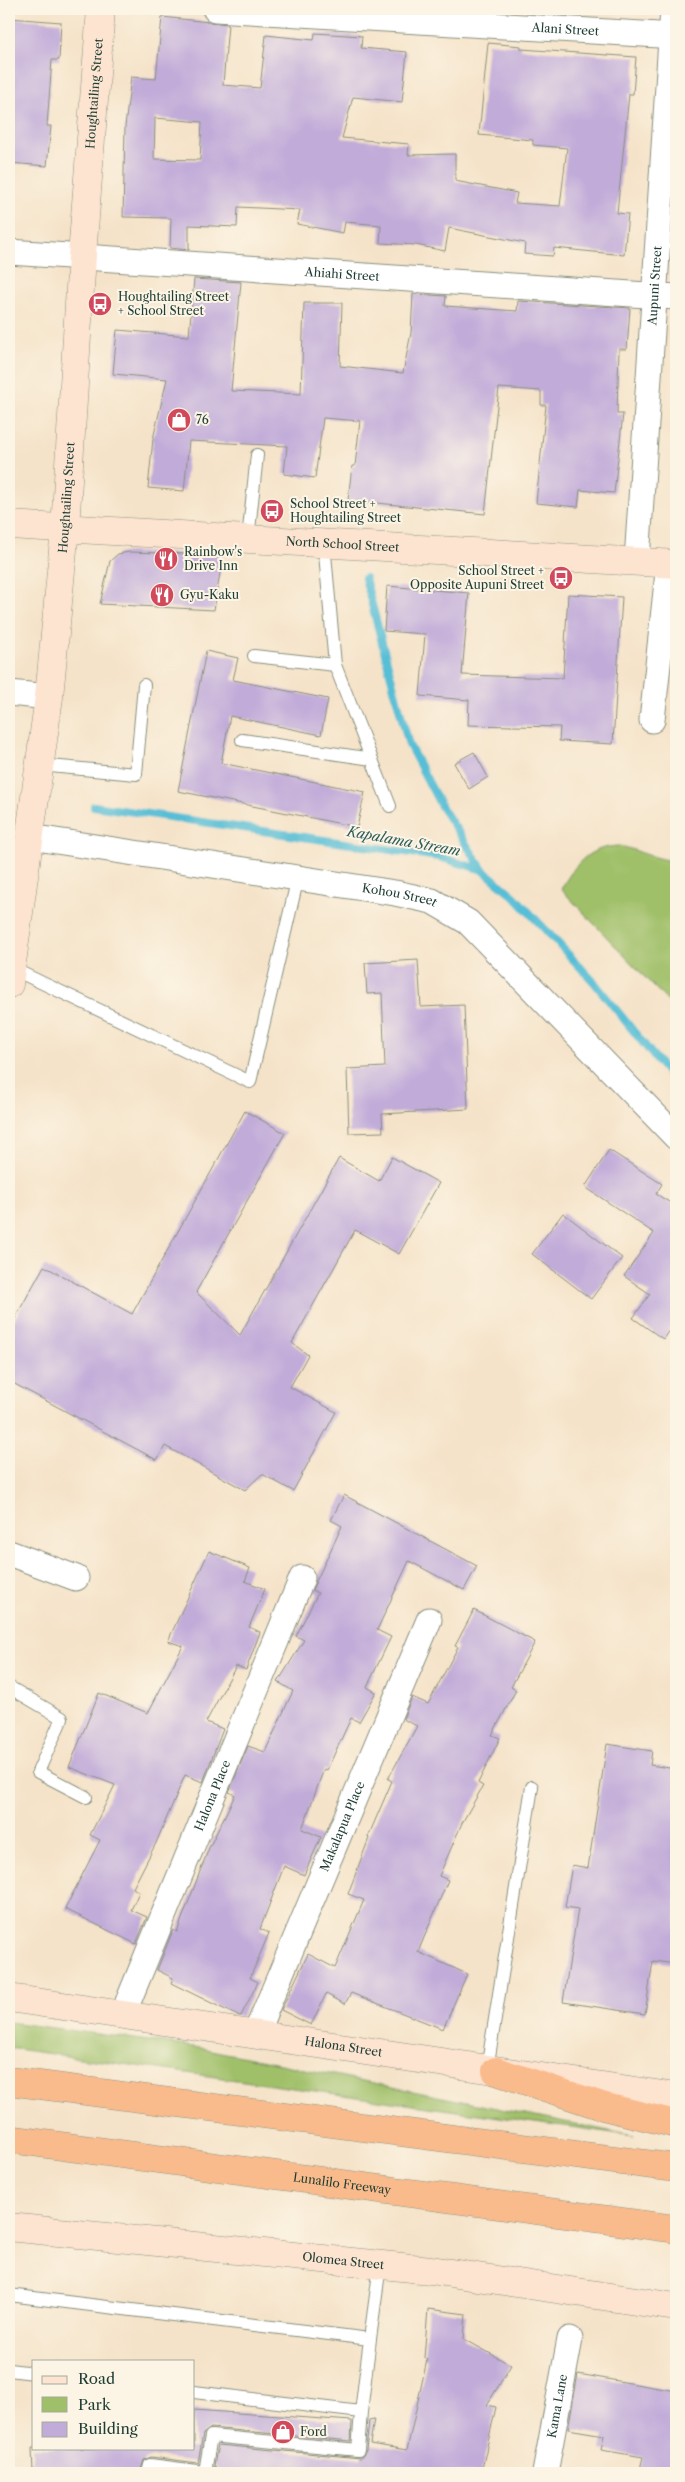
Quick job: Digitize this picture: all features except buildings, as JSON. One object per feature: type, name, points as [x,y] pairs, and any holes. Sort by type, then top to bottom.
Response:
[{"type":"highway","points":[[492,2070],[602,2106],[676,2124]]},
{"type":"highway","points":[[9,2081],[676,2168]]},
{"type":"highway","name":"Lunalilo Freeway","points":[[9,2139],[676,2229]]},
{"type":"main road","name":"Houghtailing Street","points":[[10,962],[30,837],[48,697],[65,529],[82,256],[101,9]]},
{"type":"main road","name":"North School Street","points":[[9,525],[673,563]]},
{"type":"main road","name":"Halona Street","points":[[9,1998],[256,2033],[676,2097]]},
{"type":"main road","name":"Olomea Street","points":[[9,2227],[431,2270],[676,2308]]},
{"type":"street","name":"Alani Street","points":[[215,9],[674,36]]},
{"type":"street","name":"Aupuni Street","points":[[637,561],[665,297],[674,36],[673,9]]},
{"type":"street","name":"Ahiahi Street","points":[[9,252],[665,297]]},
{"type":"street","points":[[652,720],[673,563]]},
{"type":"street","points":[[9,693],[48,697]]},
{"type":"street","name":"Kohou Street","points":[[30,837],[298,877],[432,901],[468,922],[676,1137]]},
{"type":"street","points":[[9,1553],[76,1578]]},
{"type":"street","name":"Halona Place","points":[[123,2014],[302,1578]]},
{"type":"street","name":"Makalapua Place","points":[[256,2033],[429,1620]]},
{"type":"street","name":"Kama Lane","points":[[545,2473],[570,2339]]},
{"type":"lane","points":[[248,539],[257,455]]},
{"type":"lane","points":[[324,543],[336,665],[390,806]]},
{"type":"lane","points":[[254,656],[336,665]]},
{"type":"lane","points":[[39,765],[136,774],[144,685]]},
{"type":"lane","points":[[242,740],[372,759]]},
{"type":"lane","points":[[10,962],[250,1082],[298,877]]},
{"type":"lane","points":[[9,1686],[62,1718],[38,1772],[86,1797]]},
{"type":"lane","points":[[492,2070],[532,1787]]},
{"type":"lane","points":[[148,2473],[150,2465],[208,2473],[211,2436],[358,2450],[380,2265]]},
{"type":"lane","points":[[9,2295],[370,2339]]},
{"type":"lane","points":[[9,2370],[32,2373]]},
{"type":"lane","points":[[195,2392],[362,2412]]},
{"type":"green space","points":[[619,846],[662,859],[676,860],[676,1010],[561,889],[572,871],[584,858],[599,849]]},
{"type":"green space","points":[[9,2022],[201,2048],[634,2136],[9,2048]]},
{"type":"waterway","points":[[365,578],[409,745],[441,806],[483,870]]},
{"type":"waterway","name":"Kapalama Stream","points":[[94,806],[439,857],[483,870],[514,896],[594,982],[676,1084]]},
{"type":"place","name":"Houghtailing Street + School Street","points":[[100,304]]},
{"type":"place","name":"76","points":[[179,420]]},
{"type":"place","name":"School Street + Houghtailing Street","points":[[272,511]]},
{"type":"place","name":"Rainbow's Drive Inn","points":[[166,559]]},
{"type":"place","name":"School Street + Opposite Aupuni Street","points":[[561,578]]},
{"type":"place","name":"Gyu-Kaku","points":[[162,595]]},
{"type":"place","name":"Ford","points":[[283,2432]]}]
